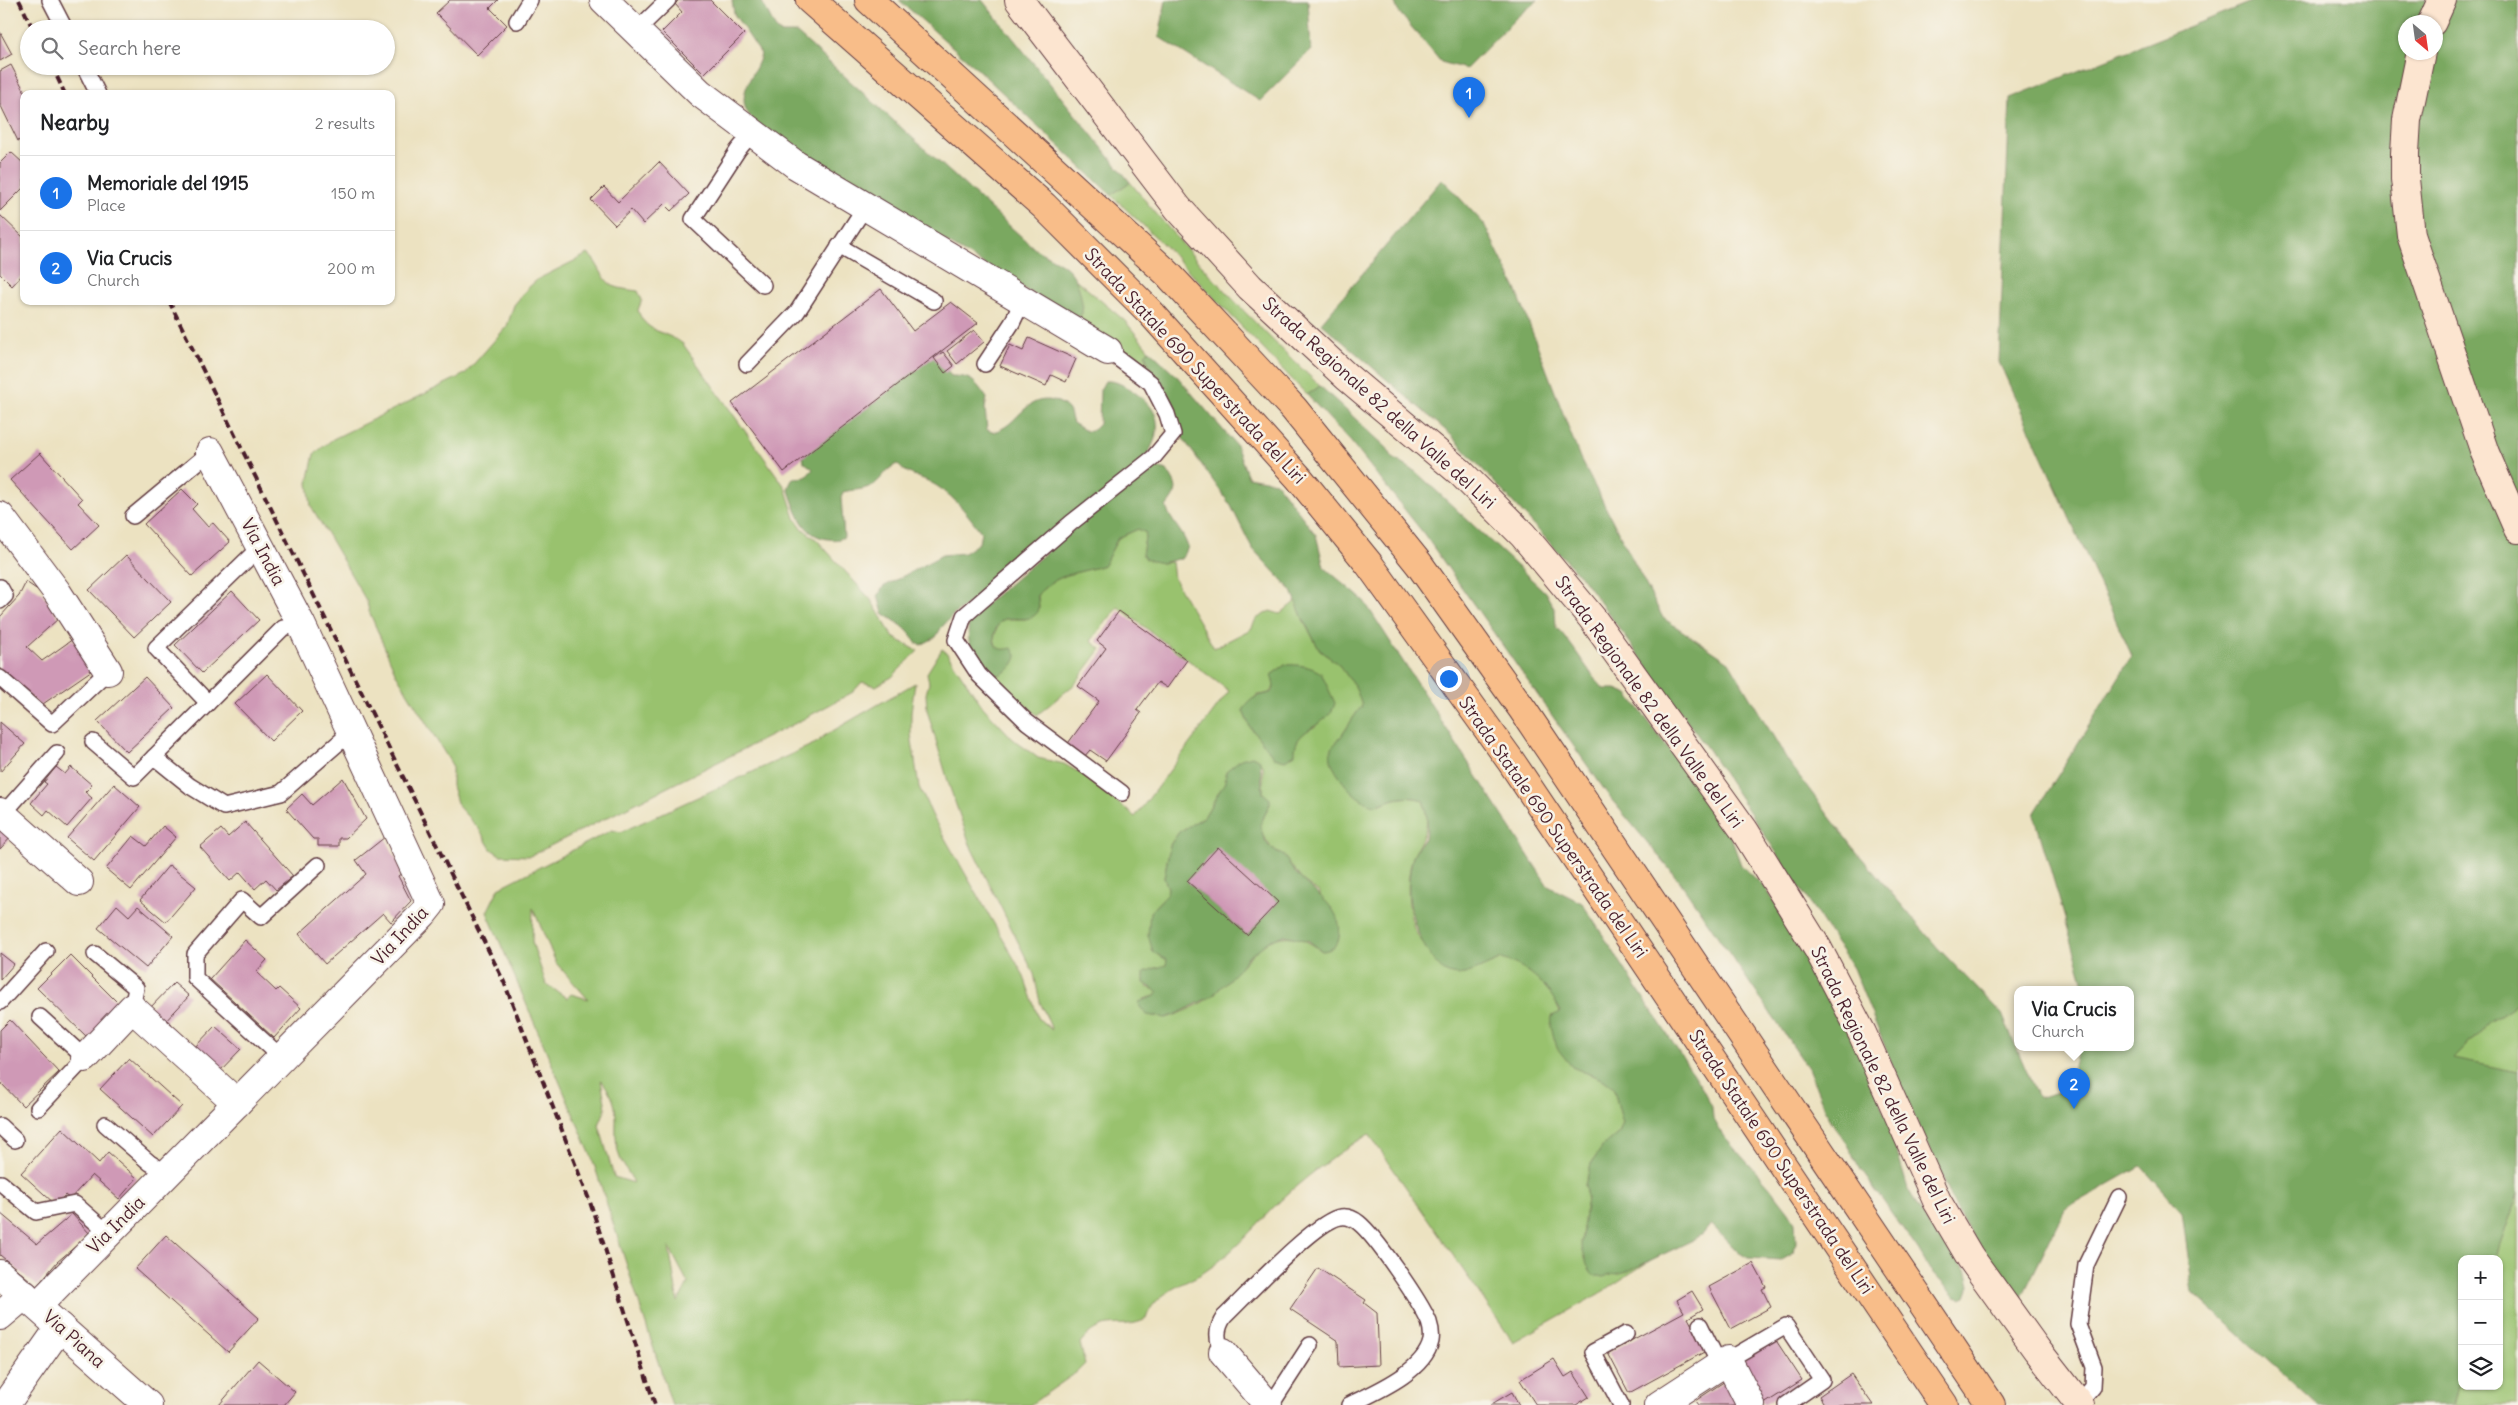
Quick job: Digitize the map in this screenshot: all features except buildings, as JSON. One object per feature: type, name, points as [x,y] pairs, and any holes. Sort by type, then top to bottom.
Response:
[{"type":"highway","name":"Strada Statale 690 Superstrada del Liri","points":[[810,0],[1044,206],[1150,312],[1242,412],[1305,485],[1369,564],[1510,760],[1944,1405]]},
{"type":"highway","name":"Strada Statale 690 Superstrada del Liri","points":[[868,0],[1167,273],[1294,409],[1406,549],[1528,718],[1991,1405]]},
{"type":"main road","name":"Strada Regionale 82 della Valle del Liri","points":[[1019,0],[1178,208],[1250,286],[1347,377],[1460,472],[1523,535],[1592,618],[1744,830],[1818,949],[1862,1033],[1937,1201],[1976,1264],[2037,1350],[2079,1404]]},
{"type":"main road","points":[[2435,15],[2442,0]]},
{"type":"main road","points":[[2419,60],[2407,120],[2405,153],[2405,178],[2411,235],[2485,453],[2518,529]]},
{"type":"street","points":[[604,0],[700,93],[796,165],[1108,351]]},
{"type":"street","name":"Via India","points":[[0,1316],[31,1300],[108,1233],[282,1058],[431,904],[301,624],[210,452]]},
{"type":"street","points":[[0,516],[57,592],[108,671]]},
{"type":"street","points":[[1,813],[79,882]]},
{"type":"street","points":[[85,1058],[132,1008],[237,1103]]},
{"type":"street","name":"Via Piana","points":[[0,1274],[148,1405]]},
{"type":"street","points":[[4,1401],[60,1327]]},
{"type":"street","points":[[1223,1352],[1270,1405]]},
{"type":"street","points":[[1658,1405],[1724,1363],[1751,1405]]},
{"type":"lane","points":[[50,0],[60,20]]},
{"type":"lane","points":[[517,21],[530,0]]},
{"type":"lane","points":[[636,31],[668,0]]},
{"type":"lane","points":[[88,75],[96,90]]},
{"type":"lane","points":[[752,132],[738,150],[693,220],[763,285]]},
{"type":"lane","points":[[747,364],[797,312],[865,206]]},
{"type":"lane","points":[[839,246],[934,301]]},
{"type":"lane","points":[[985,364],[1023,300]]},
{"type":"lane","points":[[1108,351],[1151,383],[1168,414],[1174,434],[1153,458],[1071,523],[964,616],[956,640],[979,675],[1027,722],[1122,793]]},
{"type":"lane","points":[[134,516],[210,452]]},
{"type":"lane","points":[[208,703],[156,648],[260,547]]},
{"type":"lane","points":[[0,587],[5,596],[0,601]]},
{"type":"lane","points":[[93,742],[134,777],[283,628],[301,624]]},
{"type":"lane","points":[[0,678],[52,724],[108,671]]},
{"type":"lane","points":[[154,757],[190,786],[224,807],[281,793],[351,732]]},
{"type":"lane","points":[[1,813],[57,754]]},
{"type":"lane","points":[[282,1058],[195,978],[195,954],[242,900],[261,917],[318,865]]},
{"type":"lane","points":[[0,1002],[46,951]]},
{"type":"lane","points":[[95,954],[136,988],[132,1008]]},
{"type":"lane","points":[[38,1108],[85,1058],[40,1016]]},
{"type":"lane","points":[[105,1124],[167,1174]]},
{"type":"lane","points":[[0,1126],[15,1140]]},
{"type":"lane","points":[[1,1184],[36,1212],[75,1204],[108,1233]]},
{"type":"lane","points":[[2079,1404],[2093,1387],[2094,1367],[2078,1324],[2086,1265],[2119,1197]]},
{"type":"lane","points":[[1223,1352],[1217,1335],[1218,1326],[1224,1317],[1317,1228],[1336,1218],[1354,1219],[1364,1228],[1389,1261],[1422,1310],[1431,1332],[1431,1340],[1425,1354],[1408,1371],[1350,1405]]},
{"type":"lane","points":[[1700,1325],[1724,1363],[1786,1326],[1822,1380],[1786,1405]]},
{"type":"lane","points":[[1621,1405],[1593,1352],[1626,1334]]},
{"type":"lane","points":[[1270,1405],[1310,1345]]},
{"type":"green space","points":[[732,0],[761,0],[777,31],[781,33],[797,33],[1035,249],[1066,267],[1079,288],[1082,314],[1075,319],[774,139],[759,126],[748,114],[744,99],[761,54],[734,14]]},
{"type":"green space","points":[[899,0],[982,0],[1130,182],[1111,195],[973,65]]},
{"type":"green space","points":[[1166,0],[1308,0],[1311,50],[1260,101],[1159,37]]},
{"type":"green space","points":[[1394,0],[1538,0],[1517,17],[1466,69],[1441,62],[1398,11]]},
{"type":"green space","points":[[2256,0],[2518,0],[2518,1003],[2491,1021],[2454,1059],[2518,1072],[2518,1194],[2496,1255],[2458,1255],[2458,1388],[2454,1405],[2317,1405],[2193,1293],[2182,1212],[2141,1166],[2065,1209],[2017,1307],[1958,1212],[1903,1091],[1853,968],[1707,748],[1583,579],[1451,435],[1321,323],[1442,179],[1484,224],[1516,289],[1580,458],[1663,618],[1729,662],[1788,761],[1850,844],[1937,947],[2002,1014],[2014,1042],[2014,1051],[2018,1051],[2038,1098],[2067,1089],[2078,1051],[2134,1051],[2134,986],[2085,986],[2034,814],[2132,656],[1999,362],[2010,98]]},
{"type":"green space","points":[[1130,182],[1175,236],[1222,287],[1320,386],[1307,395],[1163,244],[1111,195]]},
{"type":"green space","points":[[588,254],[613,286],[638,291],[642,300],[638,310],[645,323],[683,344],[785,487],[795,518],[803,529],[817,540],[871,600],[893,637],[918,651],[892,677],[876,686],[862,682],[853,692],[798,722],[530,856],[500,855],[491,849],[479,829],[458,806],[452,786],[452,765],[396,674],[369,611],[367,602],[311,506],[308,483],[314,454],[333,439],[465,374],[507,326],[514,305],[529,287],[538,279]]},
{"type":"green space","points":[[1073,277],[1125,321],[1149,350],[1145,354],[1156,380],[1075,319],[1083,308],[1078,287]]},
{"type":"green space","points":[[1149,350],[1176,375],[1236,445],[1248,477],[1276,482],[1316,535],[1324,567],[1364,601],[1548,886],[1582,903],[1702,1088],[1712,1107],[1713,1118],[1724,1137],[1769,1186],[1789,1212],[1795,1222],[1796,1243],[1794,1253],[1782,1260],[1748,1258],[1738,1252],[1711,1224],[1703,1234],[1693,1240],[1628,1271],[1603,1277],[1593,1275],[1587,1265],[1581,1243],[1587,1198],[1585,1185],[1591,1164],[1603,1146],[1619,1133],[1623,1123],[1613,1087],[1604,1080],[1572,1067],[1557,1048],[1551,1027],[1552,1016],[1561,1012],[1538,979],[1522,967],[1502,959],[1460,975],[1451,974],[1443,970],[1434,962],[1420,938],[1412,916],[1409,893],[1410,869],[1413,857],[1427,830],[1427,817],[1423,800],[1405,798],[1377,805],[1370,804],[1356,795],[1337,774],[1331,760],[1331,748],[1362,706],[1356,688],[1340,666],[1319,649],[1303,619],[1292,591],[1252,548],[1231,506],[1182,437],[1161,397],[1145,354]]},
{"type":"green space","points":[[928,355],[943,363],[951,376],[969,379],[979,388],[987,398],[985,408],[987,430],[992,432],[1009,424],[1028,406],[1044,400],[1055,401],[1064,405],[1069,410],[1073,423],[1086,431],[1092,431],[1099,424],[1100,390],[1105,381],[1113,381],[1120,384],[1145,401],[1152,409],[1157,427],[1152,446],[1140,467],[999,582],[953,615],[941,628],[936,637],[921,645],[916,643],[902,626],[883,613],[878,596],[883,587],[942,555],[964,553],[979,543],[981,532],[964,510],[944,491],[897,464],[873,485],[843,492],[841,497],[844,537],[830,539],[819,537],[812,533],[801,521],[788,488],[793,478],[806,477],[813,469],[804,462],[803,457],[845,422],[876,402],[882,394]]},
{"type":"green space","points":[[1320,386],[1387,448],[1393,458],[1416,472],[1545,592],[1555,610],[1556,627],[1592,674],[1604,689],[1616,689],[1628,694],[1728,829],[1741,865],[1766,888],[1858,1044],[1886,1115],[1908,1189],[1929,1226],[1966,1269],[1970,1285],[1966,1296],[1961,1298],[1955,1296],[1930,1270],[1861,1170],[1842,1136],[1830,1121],[1808,1068],[1681,883],[1611,799],[1424,534],[1351,442],[1307,395]]},
{"type":"green space","points":[[1157,467],[1167,470],[1174,481],[1176,489],[1166,507],[1188,547],[1183,558],[1161,563],[1145,559],[1142,554],[1146,533],[1138,529],[1118,538],[1104,565],[1053,581],[1038,594],[1039,609],[1037,613],[1029,618],[1007,619],[1000,623],[995,633],[995,644],[998,648],[1012,648],[1017,657],[1010,668],[1000,675],[991,677],[984,672],[974,659],[969,644],[969,619],[1128,482]]},
{"type":"green space","points":[[1138,529],[1146,533],[1142,554],[1161,563],[1172,562],[1174,579],[1214,648],[1251,629],[1256,619],[1270,611],[1280,614],[1296,601],[1319,649],[1340,666],[1356,688],[1362,706],[1331,748],[1379,805],[1401,798],[1423,800],[1427,823],[1411,863],[1408,886],[1412,922],[1421,940],[1436,954],[1464,974],[1502,959],[1536,976],[1547,987],[1561,1015],[1572,1067],[1604,1080],[1613,1087],[1623,1123],[1619,1133],[1603,1146],[1591,1164],[1585,1185],[1587,1198],[1581,1243],[1628,1271],[1660,1254],[1602,1292],[1513,1342],[1369,1134],[1308,1176],[1213,1266],[1169,1291],[1155,1303],[1146,1319],[1137,1323],[1097,1328],[1088,1334],[1080,1343],[1085,1364],[1077,1372],[1030,1405],[672,1405],[592,1158],[487,912],[499,888],[612,830],[621,832],[816,743],[824,736],[915,683],[911,712],[911,734],[919,787],[935,821],[1023,974],[1039,1019],[1052,1030],[1040,1002],[1034,974],[971,847],[950,788],[927,710],[926,694],[929,683],[927,673],[942,649],[946,652],[983,707],[1013,739],[1038,758],[1064,764],[1089,778],[1135,817],[1229,691],[1118,607],[1091,641],[1101,649],[1075,684],[1037,715],[991,677],[1002,651],[997,649],[994,638],[999,622],[1004,619],[1026,619],[1039,609],[1038,594],[1053,581],[1104,565],[1118,538]],"holes":[[[1285,665],[1306,666],[1316,726],[1301,734],[1294,744],[1274,757],[1250,727],[1243,711],[1257,695],[1267,694],[1272,690],[1274,684],[1271,675]],[[1263,765],[1263,793],[1270,804],[1260,825],[1263,835],[1272,849],[1281,853],[1302,880],[1320,893],[1322,951],[1304,940],[1288,937],[1274,939],[1261,946],[1209,998],[1166,1018],[1144,999],[1155,996],[1158,991],[1147,987],[1155,968],[1166,966],[1167,960],[1150,912],[1167,894],[1168,888],[1164,878],[1170,845],[1179,832],[1204,817],[1225,782],[1226,771]],[[533,908],[556,963],[588,999],[571,994],[567,998],[546,984],[532,942]],[[601,1080],[613,1100],[619,1155],[634,1183],[614,1177],[599,1125],[606,1108]],[[669,1247],[688,1283],[678,1302]]]},
{"type":"green space","points":[[1285,665],[1304,666],[1321,673],[1335,703],[1326,718],[1305,732],[1300,738],[1296,745],[1295,754],[1285,760],[1274,757],[1250,727],[1243,711],[1254,698],[1271,693],[1274,684],[1271,675]]},
{"type":"green space","points":[[1252,756],[1260,760],[1263,793],[1270,799],[1270,804],[1260,825],[1266,841],[1272,849],[1282,854],[1298,876],[1322,897],[1334,911],[1340,928],[1338,941],[1333,947],[1322,951],[1309,941],[1285,935],[1269,941],[1247,958],[1212,996],[1166,1018],[1147,1015],[1140,1007],[1139,1002],[1155,996],[1158,992],[1144,983],[1144,972],[1166,965],[1167,960],[1153,952],[1148,935],[1150,912],[1167,894],[1168,888],[1164,878],[1170,845],[1179,832],[1204,817],[1225,782],[1226,771],[1241,759]],"holes":[[[1187,881],[1278,902],[1247,935]]]},
{"type":"green space","points":[[2518,1003],[2518,1072],[2453,1060],[2491,1021]]},
{"type":"green space","points":[[2518,1194],[2518,1405],[2454,1405],[2458,1388],[2458,1390],[2503,1390],[2503,1255],[2496,1255]]},
{"type":"railway","points":[[19,0],[29,20]]},
{"type":"railway","points":[[56,75],[63,90]]},
{"type":"railway","points":[[171,305],[504,982],[590,1202],[655,1405]]},
{"type":"place","name":"Memoriale del 1915","points":[[1469,118]]},
{"type":"place","name":"Via Crucis","points":[[2074,1109]]}]
